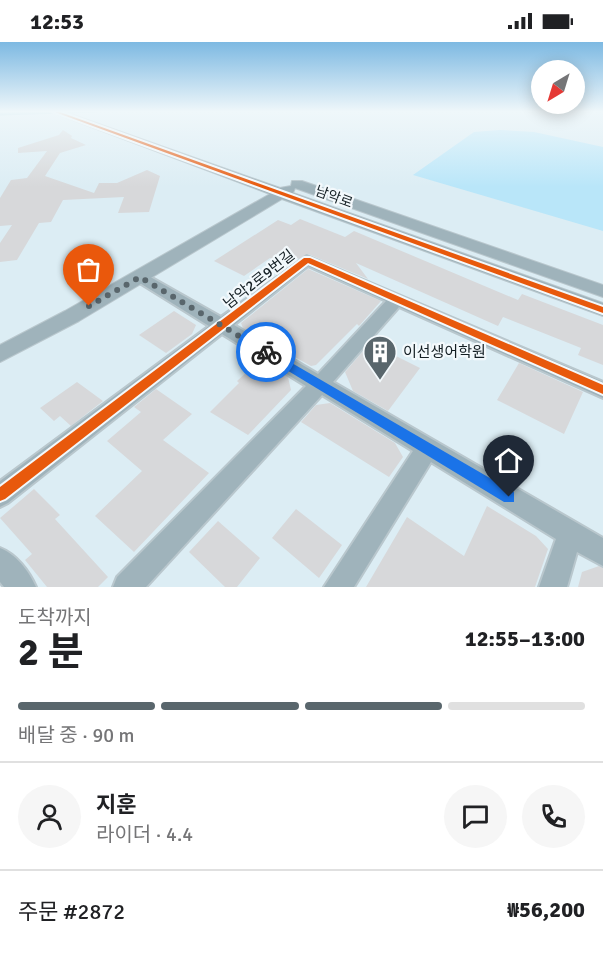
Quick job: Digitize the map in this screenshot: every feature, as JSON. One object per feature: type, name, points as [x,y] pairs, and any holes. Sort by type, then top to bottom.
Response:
[{"type":"street","name":"남악로","points":[[124,136],[241,178],[290,188],[336,213],[603,310]]},
{"type":"street","name":"남악로","points":[[156,136],[290,188],[603,291]]},
{"type":"street","points":[[241,178],[252,195],[251,212]]},
{"type":"street","points":[[0,354],[140,277],[290,188]]},
{"type":"street","points":[[251,212],[303,206],[336,213]]},
{"type":"street","name":"남악2로9번길","points":[[0,495],[307,260],[603,390]]},
{"type":"street","name":"남악2로9번길","points":[[140,277],[603,553]]},
{"type":"street","points":[[127,587],[398,299]]},
{"type":"street","points":[[338,587],[428,448]]},
{"type":"street","points":[[553,587],[570,534]]},
{"type":"street","points":[[0,561],[22,587]]},
{"type":"shaded area","points":[[468,136],[554,136],[603,147],[603,231],[413,175]]},
{"type":"building","points":[[54,136],[72,136],[86,145],[60,153],[45,176],[94,193],[99,183],[117,183],[147,170],[160,176],[149,212],[118,213],[124,197],[63,200],[51,222],[39,223],[17,260],[0,262],[0,243],[12,225],[0,226],[0,198],[11,180],[27,178],[47,151],[18,153],[18,148]]},
{"type":"building","points":[[300,219],[345,237],[354,231],[518,300],[522,294],[603,325],[603,365],[578,355],[581,348],[503,317],[498,326],[356,263],[368,279],[308,254],[299,259],[283,252],[244,276],[214,261],[278,220],[291,225]]},
{"type":"building","points":[[308,269],[381,301],[359,326],[357,324],[316,365],[311,366],[243,328],[241,323]]},
{"type":"building","points":[[174,311],[196,325],[192,334],[166,353],[139,335]]},
{"type":"building","name":"이선생어학원","points":[[370,343],[420,368],[388,411],[353,391],[345,372]]},
{"type":"building","points":[[260,360],[288,377],[291,390],[248,435],[210,412],[239,383],[237,381]]},
{"type":"building","points":[[519,363],[583,392],[564,434],[497,400]]},
{"type":"building","points":[[77,382],[103,401],[71,426],[60,416],[54,421],[40,408]]},
{"type":"building","points":[[156,389],[192,414],[163,440],[209,473],[134,552],[95,516],[142,471],[107,441],[141,412],[134,407]]},
{"type":"building","points":[[330,403],[395,443],[403,457],[389,477],[301,422],[316,405]]},
{"type":"building","points":[[34,489],[60,515],[55,519],[108,577],[98,587],[47,587],[25,560],[32,554],[0,518]]},
{"type":"building","points":[[487,506],[536,536],[548,549],[535,587],[366,587],[407,517],[464,556]]},
{"type":"building","points":[[296,509],[342,545],[319,578],[272,538]]},
{"type":"building","points":[[218,521],[260,558],[237,587],[225,587],[189,552]]},
{"type":"building","points":[[599,566],[603,568],[603,587],[578,587],[582,572]]},
{"type":"cycle path","points":[[124,136],[603,310]]},
{"type":"cycle path","points":[[0,495],[307,260],[603,390]]},
{"type":"way so far","points":[[89,306],[140,277],[266,352]]},
{"type":"place","name":"이선생어학원","points":[[380,381]]},
{"type":"route","points":[[266,352],[509,497]]}]
